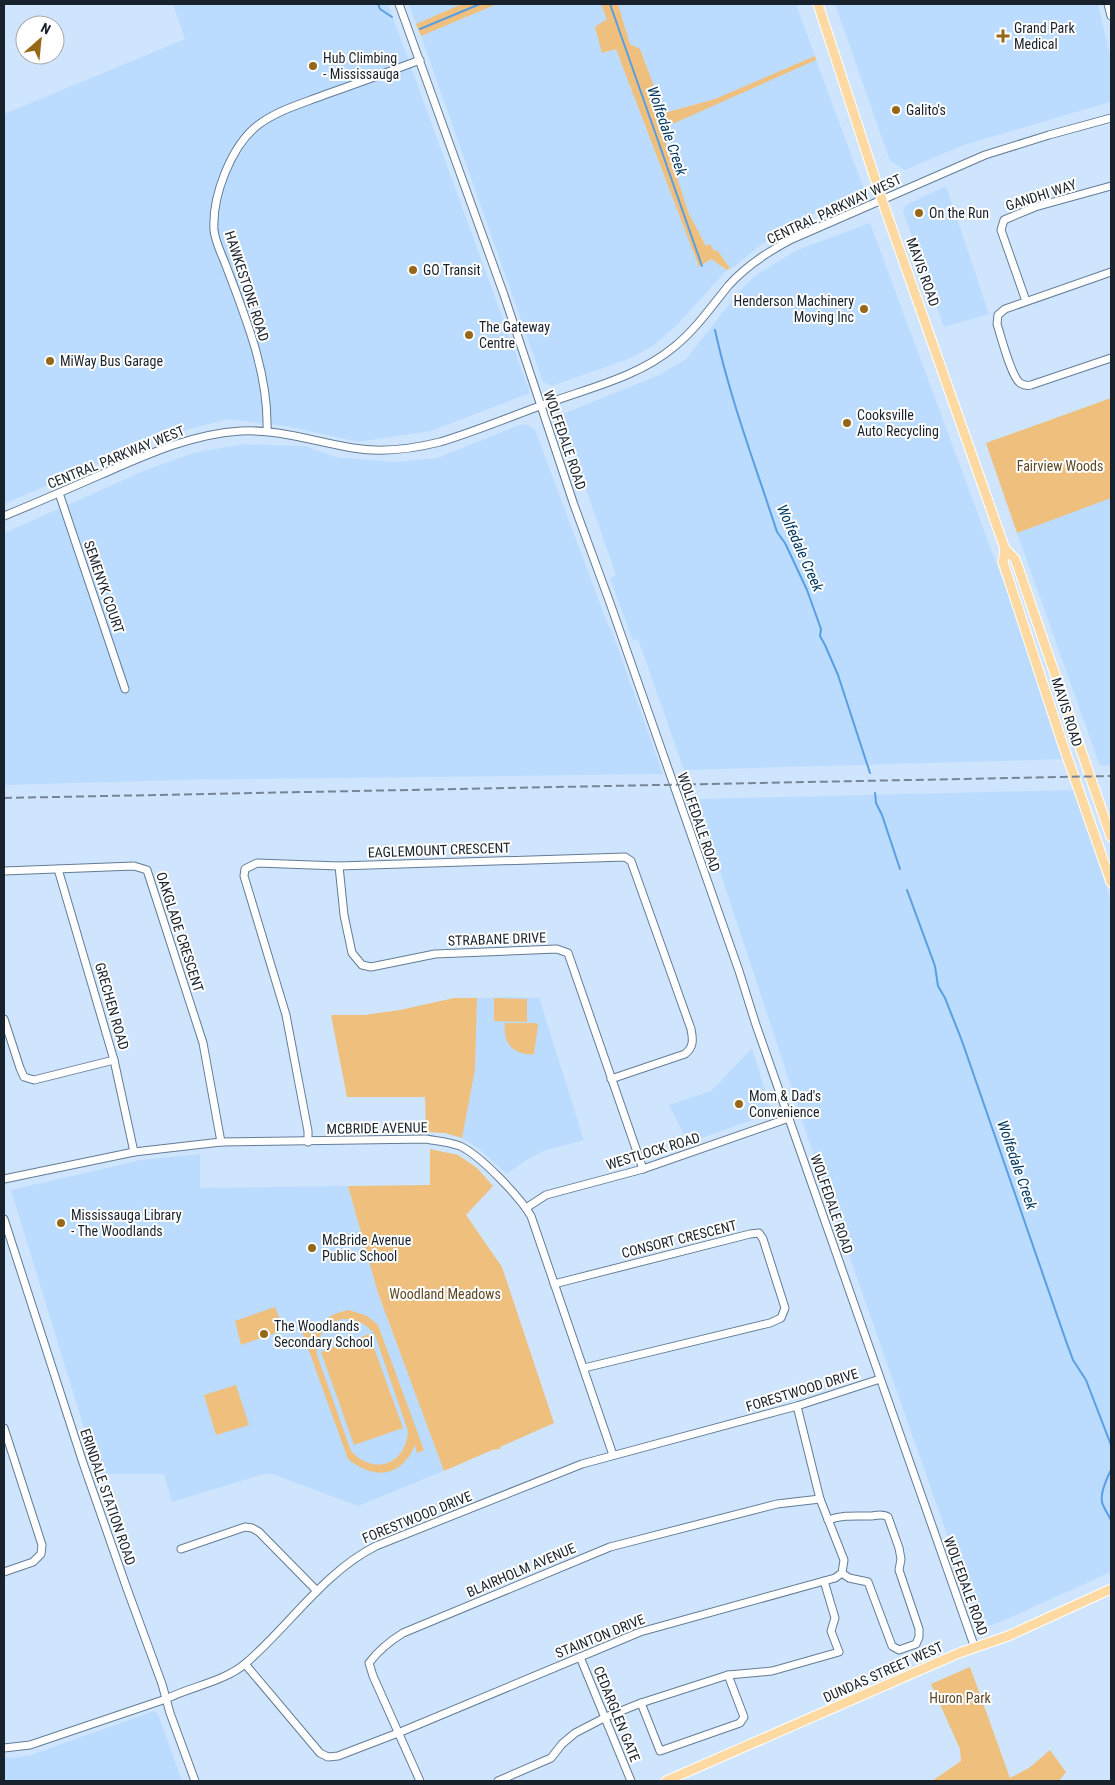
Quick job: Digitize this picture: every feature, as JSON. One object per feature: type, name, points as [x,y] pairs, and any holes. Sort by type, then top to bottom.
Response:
[{"type":"main road","name":"MAVIS ROAD","points":[[818,4],[882,200],[1005,549],[1015,559],[1111,837]]},
{"type":"main road","name":"MAVIS ROAD","points":[[1005,549],[1003,562],[1063,746],[1111,882]]},
{"type":"main road","name":"DUNDAS STREET WEST","points":[[666,1781],[911,1674],[1008,1636],[1111,1589]]},
{"type":"street","name":"WOLFEDALE ROAD","points":[[399,4],[504,294],[574,505],[610,602],[975,1648]]},
{"type":"street","points":[[1108,4],[1111,16]]},
{"type":"street","name":"HAWKESTONE ROAD","points":[[267,431],[268,413],[261,372],[238,294],[214,231],[218,193],[224,175],[239,147],[257,126],[282,110],[420,60]]},
{"type":"street","name":"CENTRAL PARKWAY WEST","points":[[4,516],[181,442],[212,434],[267,431],[355,448],[392,450],[439,442],[630,374],[658,359],[688,335],[730,285],[758,259],[792,238],[985,155],[1049,134],[1111,118]]},
{"type":"street","name":"GANDHI WAY","points":[[1026,301],[1001,230],[1004,220],[1035,207],[1111,186]]},
{"type":"street","points":[[1111,272],[1002,310],[998,315],[997,322],[1014,375],[1020,383],[1025,385],[1031,386],[1111,358]]},
{"type":"street","name":"SEMENYK COURT","points":[[59,493],[125,689]]},
{"type":"street","name":"EAGLEMOUNT CRESCENT","points":[[308,1142],[308,1131],[286,1015],[244,876],[246,869],[257,863],[339,866],[625,857],[631,861],[693,1039],[691,1050],[685,1054],[612,1079]]},
{"type":"street","name":"OAKGLADE CRESCENT","points":[[4,871],[134,866],[147,870],[203,1043],[221,1142]]},
{"type":"street","name":"STRABANE DRIVE","points":[[339,866],[344,915],[352,952],[362,965],[371,967],[435,954],[557,949],[568,953],[643,1169]]},
{"type":"street","name":"GRECHEN ROAD","points":[[58,869],[114,1060],[134,1152]]},
{"type":"street","points":[[4,1019],[24,1077],[34,1080],[114,1060]]},
{"type":"street","name":"WESTLOCK ROAD","points":[[526,1208],[546,1194],[643,1169],[789,1118]]},
{"type":"street","name":"MCBRIDE AVENUE","points":[[4,1179],[134,1152],[221,1142],[426,1139],[456,1145],[474,1156],[500,1179],[531,1216],[613,1455]]},
{"type":"street","name":"ERINDALE STATION ROAD","points":[[4,1219],[83,1463],[195,1781]]},
{"type":"street","name":"CONSORT CRESCENT","points":[[554,1284],[750,1234],[759,1233],[763,1239],[785,1308],[781,1318],[760,1325],[584,1368]]},
{"type":"street","name":"FORESTWOOD DRIVE","points":[[4,1748],[30,1745],[166,1700],[178,1693],[226,1676],[245,1664],[317,1591],[358,1554],[376,1546],[582,1464],[797,1406],[880,1379]]},
{"type":"street","points":[[797,1406],[820,1499],[828,1520],[844,1560],[842,1573],[849,1578],[868,1582],[892,1646],[899,1650],[916,1644],[919,1637],[919,1629],[899,1570],[901,1559],[899,1548],[888,1517],[884,1515],[852,1515],[828,1520]]},
{"type":"street","points":[[4,1428],[42,1545],[41,1554],[33,1562],[4,1572]]},
{"type":"street","name":"BLAIRHOLM AVENUE","points":[[420,1781],[373,1676],[370,1663],[374,1656],[403,1634],[610,1547],[777,1504],[820,1499]]},
{"type":"street","points":[[181,1548],[244,1527],[252,1528],[259,1532],[317,1591]]},
{"type":"street","name":"STAINTON DRIVE","points":[[245,1664],[320,1753],[328,1757],[338,1756],[398,1733],[640,1632],[835,1578],[842,1573]]},
{"type":"street","points":[[498,1781],[544,1762],[551,1758],[567,1738],[606,1717],[641,1703],[728,1675],[772,1671],[839,1652],[831,1631],[835,1618],[824,1581]]},
{"type":"street","name":"CEDARGLEN GATE","points":[[580,1657],[631,1781]]},
{"type":"street","points":[[641,1703],[660,1751],[740,1723],[744,1717],[728,1675]]},
{"type":"shaded area","points":[[173,4],[388,4],[530,393],[431,431],[358,442],[286,426],[228,419],[163,436],[4,504],[4,114],[185,39]]},
{"type":"shaded area","points":[[409,4],[462,4],[416,24]]},
{"type":"shaded area","points":[[497,4],[601,4],[607,19],[602,53],[616,49],[699,267],[711,259],[727,270],[678,324],[653,346],[631,358],[552,386],[543,382],[421,36]]},
{"type":"shaded area","points":[[618,4],[796,4],[815,56],[715,99],[663,113],[640,49],[630,44]]},
{"type":"shaded area","points":[[835,4],[1098,4],[1111,60],[1110,102],[964,145],[905,170],[890,161]]},
{"type":"shaded area","points":[[816,60],[864,189],[786,225],[731,269],[717,250],[714,251],[706,246],[689,214],[660,129]]},
{"type":"shaded area","points":[[946,186],[989,314],[944,327],[903,211],[906,205]]},
{"type":"shaded area","points":[[870,223],[1069,759],[684,770],[638,639],[633,641],[610,578],[616,575],[560,415],[659,375],[686,359],[738,293],[756,275],[797,250]]},
{"type":"shaded area","points":[[522,424],[528,425],[535,430],[611,629],[663,774],[181,780],[4,785],[4,533],[146,470],[193,453],[244,444],[305,446],[336,457],[394,462],[437,458]]},
{"type":"shaded area","points":[[1110,498],[1111,765],[1100,766],[1017,533]]},
{"type":"shaded area","points":[[1074,790],[1111,901],[1111,1572],[1000,1622],[981,1626],[978,1623],[809,1141],[696,799]]},
{"type":"shaded area","points":[[477,998],[539,998],[584,1140],[543,1151],[507,1174],[478,1148],[462,1138],[475,1070]]},
{"type":"shaded area","points":[[752,1048],[772,1113],[688,1143],[669,1105],[711,1091]]},
{"type":"shaded area","name":"The Woodlands Secondary School","points":[[200,1154],[200,1188],[348,1186],[378,1293],[444,1471],[358,1506],[272,1474],[264,1474],[172,1502],[164,1474],[98,1474],[11,1190],[141,1160]]},
{"type":"shaded area","points":[[154,1711],[158,1714],[182,1781],[4,1781],[4,1757],[14,1758],[31,1755]]},
{"type":"green space","points":[[462,4],[497,4],[421,36],[416,24]]},
{"type":"green space","points":[[601,4],[618,4],[630,44],[640,49],[664,113],[715,99],[815,56],[816,60],[661,129],[689,214],[706,246],[710,244],[714,251],[717,250],[730,268],[727,270],[711,259],[699,267],[616,49],[602,53],[595,27],[607,19]]},
{"type":"green space","name":"Fairview Woods","points":[[1111,398],[1111,498],[1017,533],[986,443]]},
{"type":"green space","points":[[454,998],[477,998],[475,1070],[462,1138],[445,1133],[426,1132],[425,1097],[347,1097],[331,1015],[364,1015],[400,1010]]},
{"type":"green space","points":[[494,998],[527,999],[527,1022],[494,1021]]},
{"type":"green space","points":[[505,1023],[536,1023],[538,1025],[534,1054],[521,1053],[511,1047],[505,1037]]},
{"type":"green space","name":"Woodland Meadows","points":[[430,1149],[458,1155],[477,1168],[493,1186],[466,1215],[502,1267],[554,1423],[500,1447],[500,1449],[492,1450],[444,1471],[378,1293],[348,1186],[430,1185]]},
{"type":"green space","points":[[275,1307],[284,1330],[241,1345],[235,1321]]},
{"type":"green space","points":[[349,1310],[367,1316],[378,1325],[424,1450],[417,1453],[415,1445],[402,1464],[386,1472],[367,1470],[348,1459],[300,1326],[306,1322],[312,1338],[322,1322]],"holes":[[[347,1319],[365,1325],[375,1335],[408,1431],[406,1443],[401,1452],[395,1459],[379,1465],[360,1459],[351,1451],[317,1355],[318,1342],[326,1328],[336,1321]]]},
{"type":"green space","points":[[369,1334],[403,1428],[354,1445],[321,1352]]},
{"type":"green space","points":[[236,1385],[249,1425],[216,1435],[204,1395]]},
{"type":"green space","name":"Huron Park","points":[[970,1667],[1010,1778],[1029,1768],[1050,1750],[1066,1772],[1059,1781],[932,1781],[961,1761],[960,1749],[931,1684]]},
{"type":"waterway","name":"Wolfedale Creek","points":[[378,4],[380,9],[392,17]]},
{"type":"waterway","name":"Wolfedale Creek","points":[[420,29],[480,4]]},
{"type":"waterway","name":"Wolfedale Creek","points":[[610,4],[702,266]]},
{"type":"waterway","name":"Wolfedale Creek","points":[[715,330],[735,406],[777,532],[785,543],[807,590],[821,629],[820,636],[838,675],[870,773]]},
{"type":"waterway","name":"Wolfedale Creek","points":[[875,793],[876,803],[882,815],[900,869]]},
{"type":"waterway","name":"Wolfedale Creek","points":[[907,890],[935,966],[938,986],[945,998],[962,1041],[1066,1341],[1073,1360],[1086,1380],[1111,1445]]},
{"type":"waterway","name":"Wolfedale Creek","points":[[1111,1470],[1102,1494],[1103,1506],[1111,1520]]},
{"type":"railway","points":[[4,798],[1111,776]]},
{"type":"place","name":"Grand Park Medical","points":[[1003,36]]},
{"type":"place","name":"Hub Climbing - Mississauga","points":[[313,66]]},
{"type":"place","name":"Galito's","points":[[896,110]]},
{"type":"place","name":"On the Run","points":[[919,213]]},
{"type":"place","name":"GO Transit","points":[[413,270]]},
{"type":"place","name":"Henderson Machinery Moving Inc","points":[[864,309]]},
{"type":"place","name":"The Gateway Centre","points":[[469,335]]},
{"type":"place","name":"MiWay Bus Garage","points":[[50,361]]},
{"type":"place","name":"Cooksville Auto Recycling","points":[[847,423]]},
{"type":"place","name":"Mom & Dad's Convenience","points":[[739,1104]]},
{"type":"place","name":"Mississauga Library - The Woodlands","points":[[61,1223]]},
{"type":"place","name":"McBride Avenue Public School","points":[[312,1248]]},
{"type":"place","name":"The Woodlands Secondary School","points":[[264,1334]]}]
